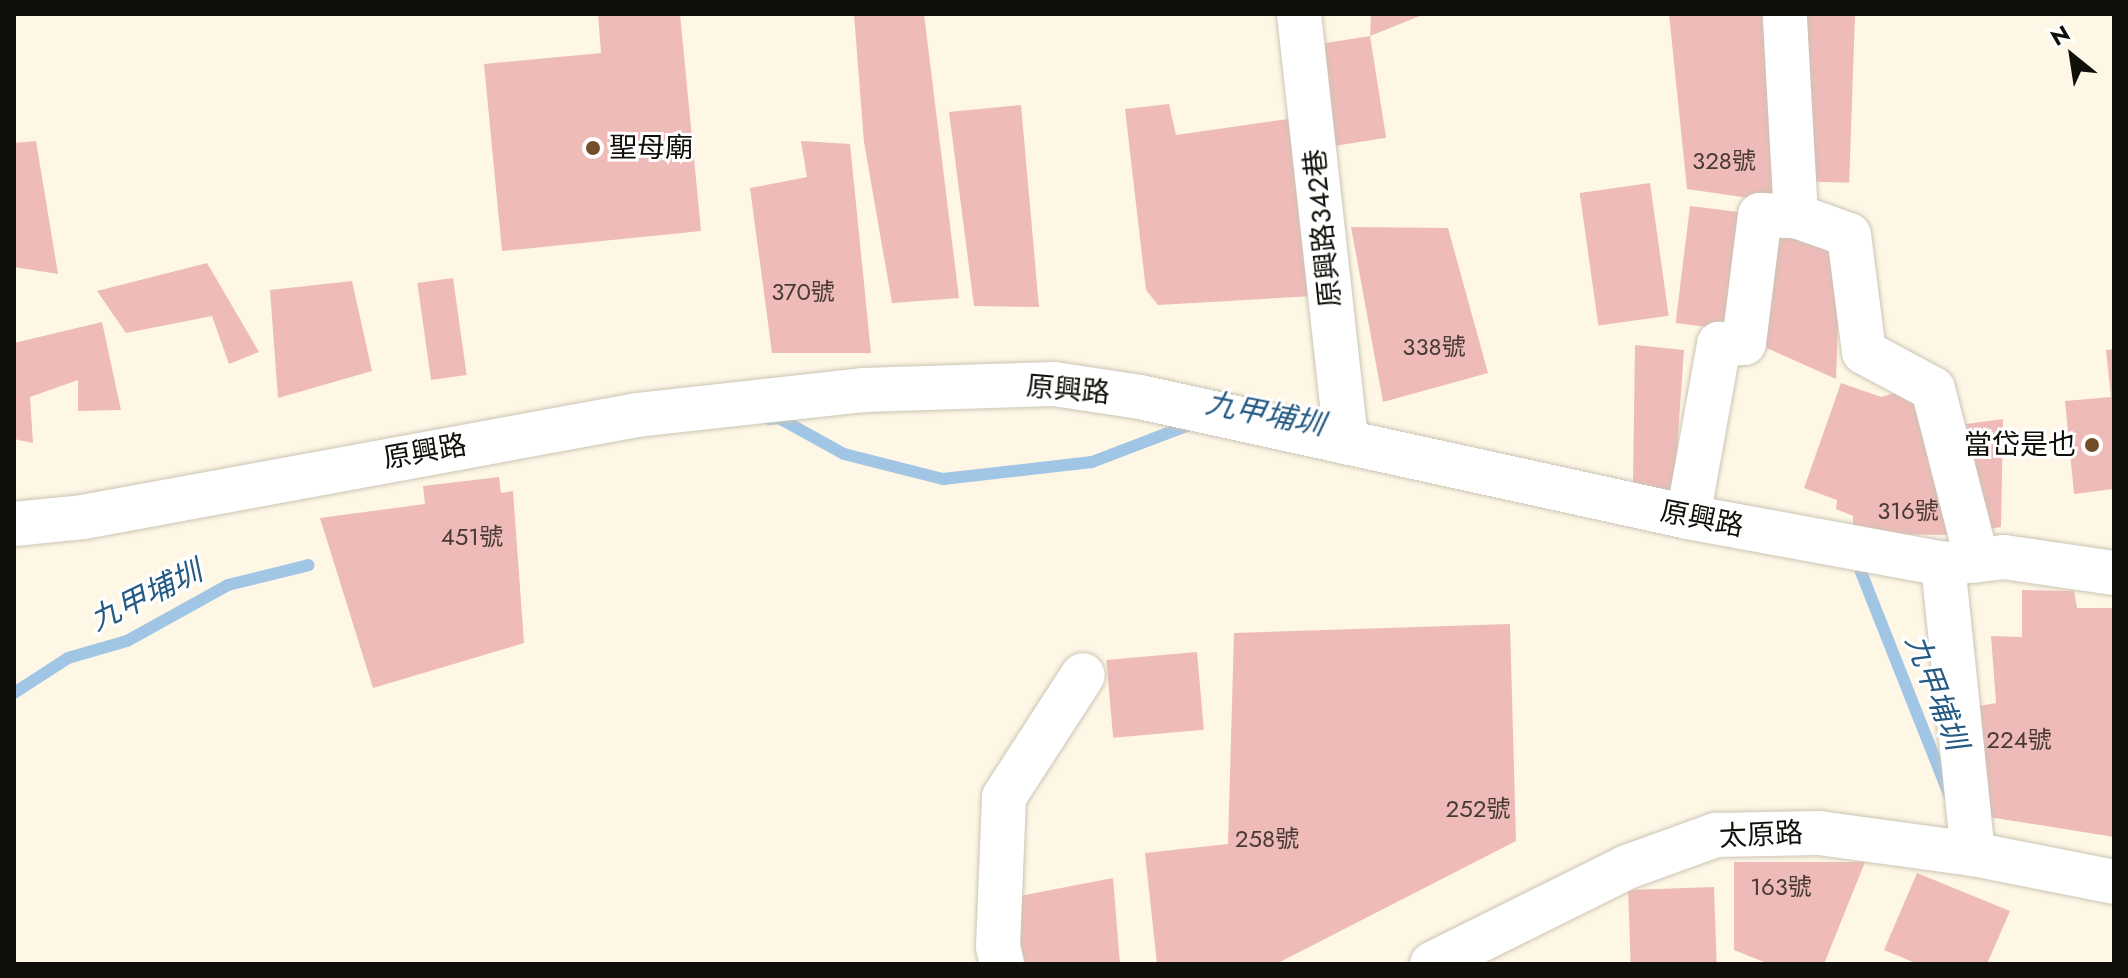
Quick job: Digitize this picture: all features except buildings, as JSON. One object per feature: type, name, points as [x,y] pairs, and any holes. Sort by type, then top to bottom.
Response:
[{"type":"street","name":"原興路342巷","points":[[1299,14],[1346,442]]},
{"type":"street","points":[[1785,17],[1796,216]]},
{"type":"street","points":[[1688,517],[1719,344],[1744,343],[1760,215],[1796,216],[1849,235],[1864,352],[1933,389],[1960,562],[1973,854]]},
{"type":"street","name":"原興路","points":[[14,524],[83,517],[637,415],[863,390],[1054,384],[1346,442],[1688,517],[1960,562],[2004,557],[2114,573]]},
{"type":"street","points":[[1002,964],[998,947],[1004,797],[1083,675]]},
{"type":"street","name":"太原路","points":[[1432,964],[1654,855],[1716,835],[1819,833],[1973,854],[2114,882]]},
{"type":"waterway","name":"九甲埔圳","points":[[769,419],[779,418],[844,454],[943,479],[1092,462],[1194,423]]},
{"type":"waterway","name":"九甲埔圳","points":[[14,693],[68,658],[127,641],[228,585],[309,565]]},
{"type":"waterway","name":"九甲埔圳","points":[[1861,572],[1950,797]]},
{"type":"place","name":"聖母廟","points":[[593,148]]},
{"type":"place","name":"當岱是也","points":[[2092,445]]}]
